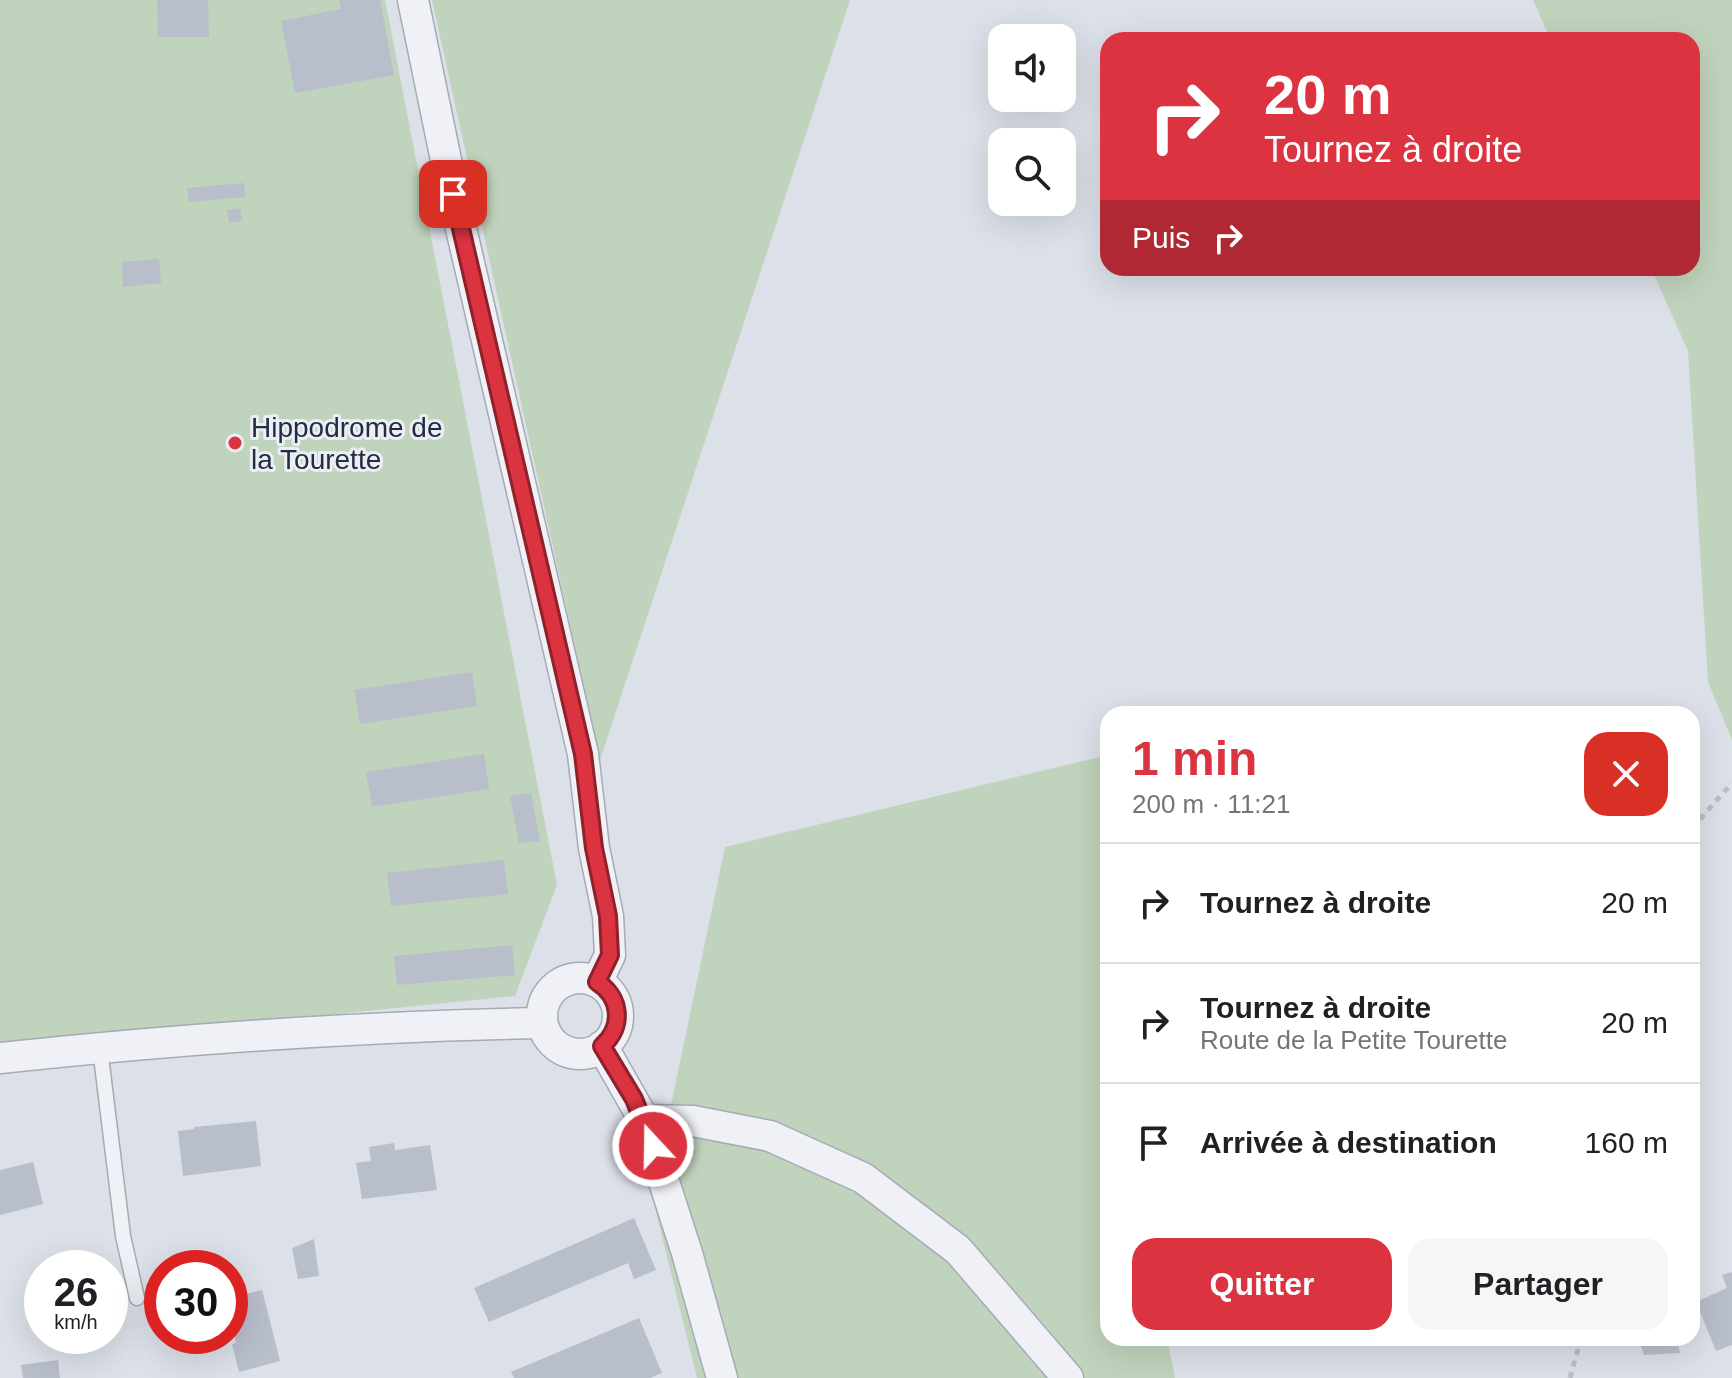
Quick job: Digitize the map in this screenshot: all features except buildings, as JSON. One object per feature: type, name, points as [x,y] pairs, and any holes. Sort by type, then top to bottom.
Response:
[{"type":"street","points":[[413,0],[453,194],[583,754],[594,848],[608,916],[610,955],[597,982]]},
{"type":"street","points":[[580,977],[597,982],[612,994],[617,1007],[618,1020],[614,1033],[602,1046],[582,1054],[569,1052],[548,1038],[542,1023],[543,1003],[558,984],[580,977]]},
{"type":"street","points":[[0,1058],[100,1048],[417,1027],[542,1023]]},
{"type":"street","points":[[602,1046],[644,1120],[687,1253],[722,1378]]},
{"type":"street","points":[[644,1120],[693,1121],[770,1136],[863,1178],[958,1250],[1068,1378]]},
{"type":"lane","points":[[100,1048],[123,1236],[137,1298]]},
{"type":"path","points":[[1700,819],[1732,783]]},
{"type":"path","points":[[1570,1378],[1579,1346]]},
{"type":"green space","name":"Hippodrome de la Tourette","points":[[0,0],[385,0],[557,885],[515,996],[0,1048]]},
{"type":"green space","name":"Hippodrome de la Tourette","points":[[432,0],[850,0],[600,760]]},
{"type":"green space","points":[[1533,0],[1732,0],[1732,740],[1708,682],[1688,351],[1655,276],[1700,276],[1700,32],[1547,32]]},
{"type":"green space","points":[[1100,757],[1100,1346],[1169,1346],[1175,1378],[697,1378],[652,1196],[725,847]]},
{"type":"place","name":"Hippodrome de la Tourette","points":[[235,443]]},
{"type":"route","points":[[453,194],[583,754],[594,848],[608,916],[610,955],[597,982],[612,994],[618,1020],[614,1033],[602,1046],[634,1099],[653,1146]]}]
